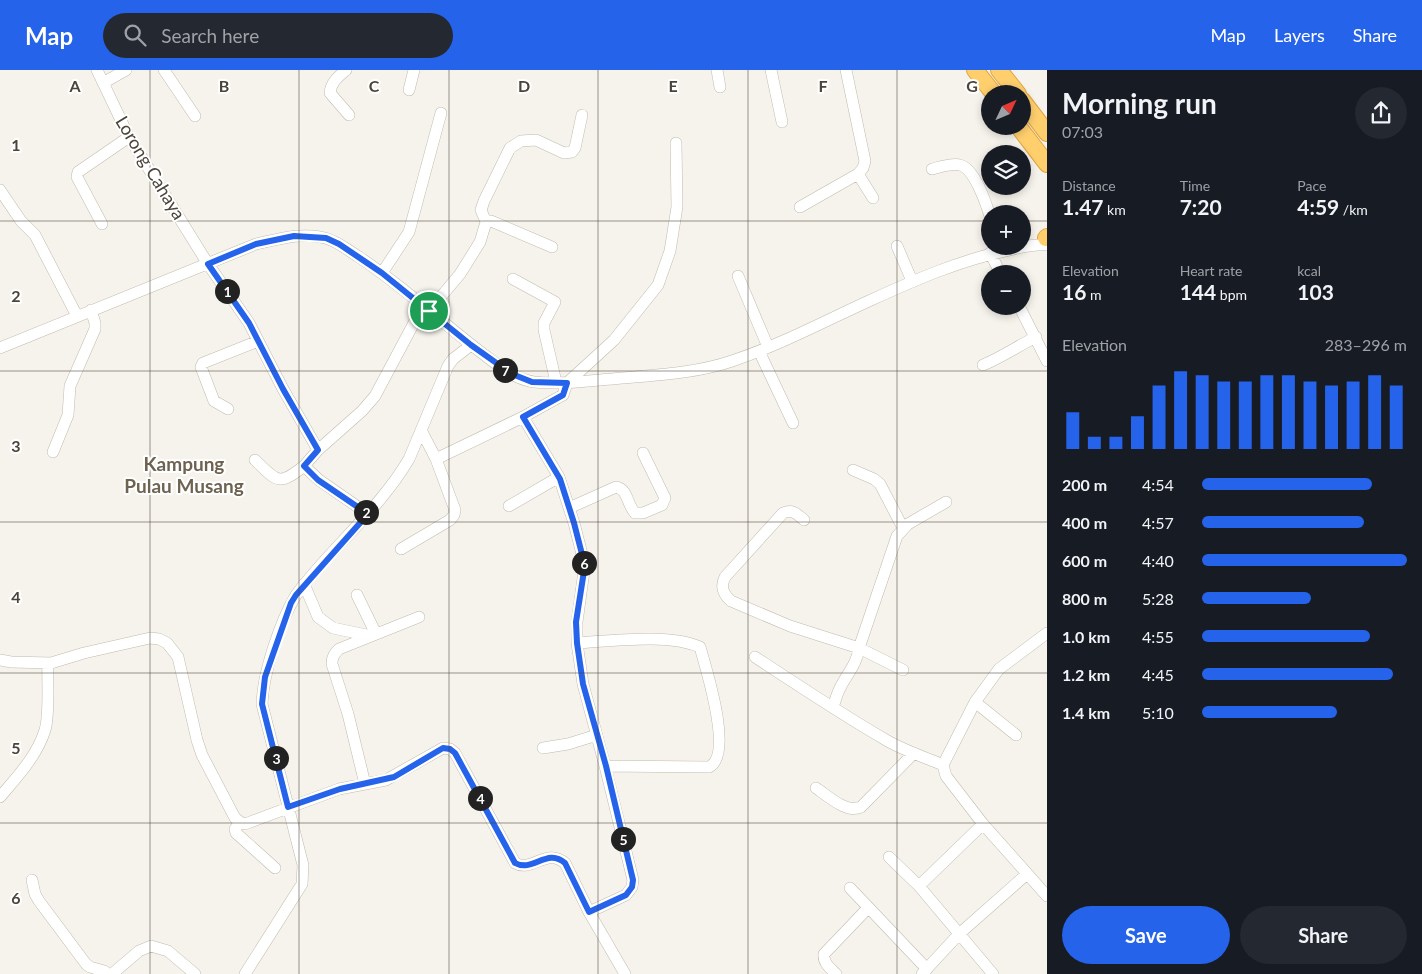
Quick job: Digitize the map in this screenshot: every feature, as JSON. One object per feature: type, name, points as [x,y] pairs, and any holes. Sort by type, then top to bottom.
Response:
[{"type":"highway","points":[[975,70],[987,85]]},
{"type":"highway","points":[[1000,70],[1011,85]]},
{"type":"highway","points":[[1031,112],[1047,133]]},
{"type":"highway","points":[[1025,135],[1047,164]]},
{"type":"street","name":"Lorong Cahaya","points":[[97,70],[128,137],[208,264],[242,312],[318,450]]},
{"type":"street","points":[[103,83],[126,70]]},
{"type":"street","points":[[164,70],[195,116]]},
{"type":"street","points":[[346,70],[331,86],[330,93],[349,115]]},
{"type":"street","points":[[409,90],[414,70]]},
{"type":"street","points":[[717,70],[720,87]]},
{"type":"street","points":[[771,70],[782,122]]},
{"type":"street","points":[[800,207],[858,174],[863,168],[864,161],[846,70]]},
{"type":"street","points":[[382,273],[409,232],[441,114]]},
{"type":"street","points":[[255,460],[274,478],[279,480],[286,479],[304,466],[318,450],[362,411],[375,396],[426,309],[460,274],[480,242],[486,222],[481,210],[510,148],[521,141],[536,140],[564,153],[572,152],[575,148],[582,115]]},
{"type":"street","points":[[102,224],[77,177],[78,172],[128,137]]},
{"type":"street","points":[[561,383],[614,340],[658,285],[670,251],[678,207],[676,143]]},
{"type":"street","points":[[932,169],[956,164],[962,165],[967,169],[984,195],[987,205]]},
{"type":"street","points":[[858,174],[873,198]]},
{"type":"street","points":[[0,190],[21,221],[35,235],[76,316]]},
{"type":"street","points":[[486,222],[491,221],[552,248]]},
{"type":"street","points":[[0,348],[256,244],[294,236],[312,236],[326,238],[339,244],[382,273],[471,345],[512,374],[532,382],[561,383],[660,375],[730,362],[763,349],[912,281],[982,255]]},
{"type":"street","points":[[1031,243],[1044,240]]},
{"type":"street","points":[[897,246],[912,281]]},
{"type":"street","points":[[738,276],[763,349],[793,423]]},
{"type":"street","points":[[436,459],[523,417],[563,395],[544,330],[544,323],[555,302],[513,278]]},
{"type":"street","points":[[53,452],[68,415],[70,386],[95,329],[91,310]]},
{"type":"street","points":[[1024,315],[1047,360]]},
{"type":"street","points":[[983,365],[1005,356],[1036,337]]},
{"type":"street","points":[[228,409],[214,401],[201,366],[203,363],[258,341]]},
{"type":"street","points":[[244,974],[302,884],[303,865],[284,809],[262,704],[262,690],[291,603],[304,584],[368,514],[402,471],[448,366],[453,359],[471,345]]},
{"type":"street","points":[[523,417],[559,477],[584,562],[576,622],[577,643],[585,694],[606,766],[633,880],[632,887],[626,895],[589,912]]},
{"type":"street","points":[[401,549],[454,516],[455,510],[436,459],[421,430]]},
{"type":"street","points":[[569,508],[616,487],[623,491],[635,513],[643,514],[662,505],[665,498],[643,453]]},
{"type":"street","points":[[304,466],[318,480],[368,514]]},
{"type":"street","points":[[853,470],[874,479],[880,484],[904,528]]},
{"type":"street","points":[[509,506],[559,477]]},
{"type":"street","points":[[833,707],[840,686],[854,665],[897,536],[904,528],[946,502]]},
{"type":"street","points":[[804,520],[797,513],[783,513],[725,577],[722,583],[723,590],[731,602],[790,626],[859,648],[903,670]]},
{"type":"street","points":[[304,584],[318,617],[333,628],[373,635]]},
{"type":"street","points":[[357,595],[373,635]]},
{"type":"street","points":[[365,784],[348,714],[332,664],[332,658],[339,649],[419,617]]},
{"type":"street","points":[[0,660],[48,663],[84,652],[150,638],[160,639],[167,643],[178,657],[181,665],[202,755],[230,809],[240,822],[250,823],[340,789],[394,777],[443,748],[450,749],[455,753],[515,863],[524,866],[548,857],[560,858],[565,863],[589,912],[625,974]]},
{"type":"street","points":[[942,765],[975,702],[999,669],[1045,638]]},
{"type":"street","points":[[577,643],[664,639],[700,647],[716,706],[719,744],[714,764],[708,767],[606,766]]},
{"type":"street","points":[[755,657],[885,740],[942,765],[946,776],[983,824],[1047,896]]},
{"type":"street","points":[[0,798],[29,762],[46,728],[48,663]]},
{"type":"street","points":[[975,702],[1016,735]]},
{"type":"street","points":[[543,748],[568,744],[597,735]]},
{"type":"street","points":[[816,788],[849,809],[856,809],[861,807],[914,753]]},
{"type":"street","points":[[240,822],[236,833],[275,868]]},
{"type":"street","points":[[919,886],[983,824]]},
{"type":"street","points":[[889,857],[919,886],[993,974]]},
{"type":"street","points":[[850,888],[925,971],[960,934],[1027,874]]},
{"type":"street","points":[[32,880],[35,894],[39,901],[81,958],[90,967],[100,969],[108,974]]},
{"type":"street","points":[[836,974],[825,964],[824,954],[868,908]]},
{"type":"street","points":[[112,974],[139,951],[151,946],[168,951],[195,974]]},
{"type":"district","name":"Kampung Pulau Musang","points":[[184,475]]},
{"type":"route","points":[[294,236],[326,238],[339,244],[382,273],[429,311],[471,345],[512,374],[532,382],[567,383],[563,395],[523,417],[560,479],[584,562],[576,622],[583,684],[606,766],[633,880],[632,887],[626,895],[589,912],[565,863],[560,858],[548,857],[524,866],[515,863],[455,753],[450,749],[443,748],[438,750],[386,780],[340,789],[288,807],[262,704],[262,690],[265,677],[291,603],[296,595],[368,514],[318,480],[304,466],[318,450],[283,389],[249,323],[208,264],[256,244],[294,236]]}]
